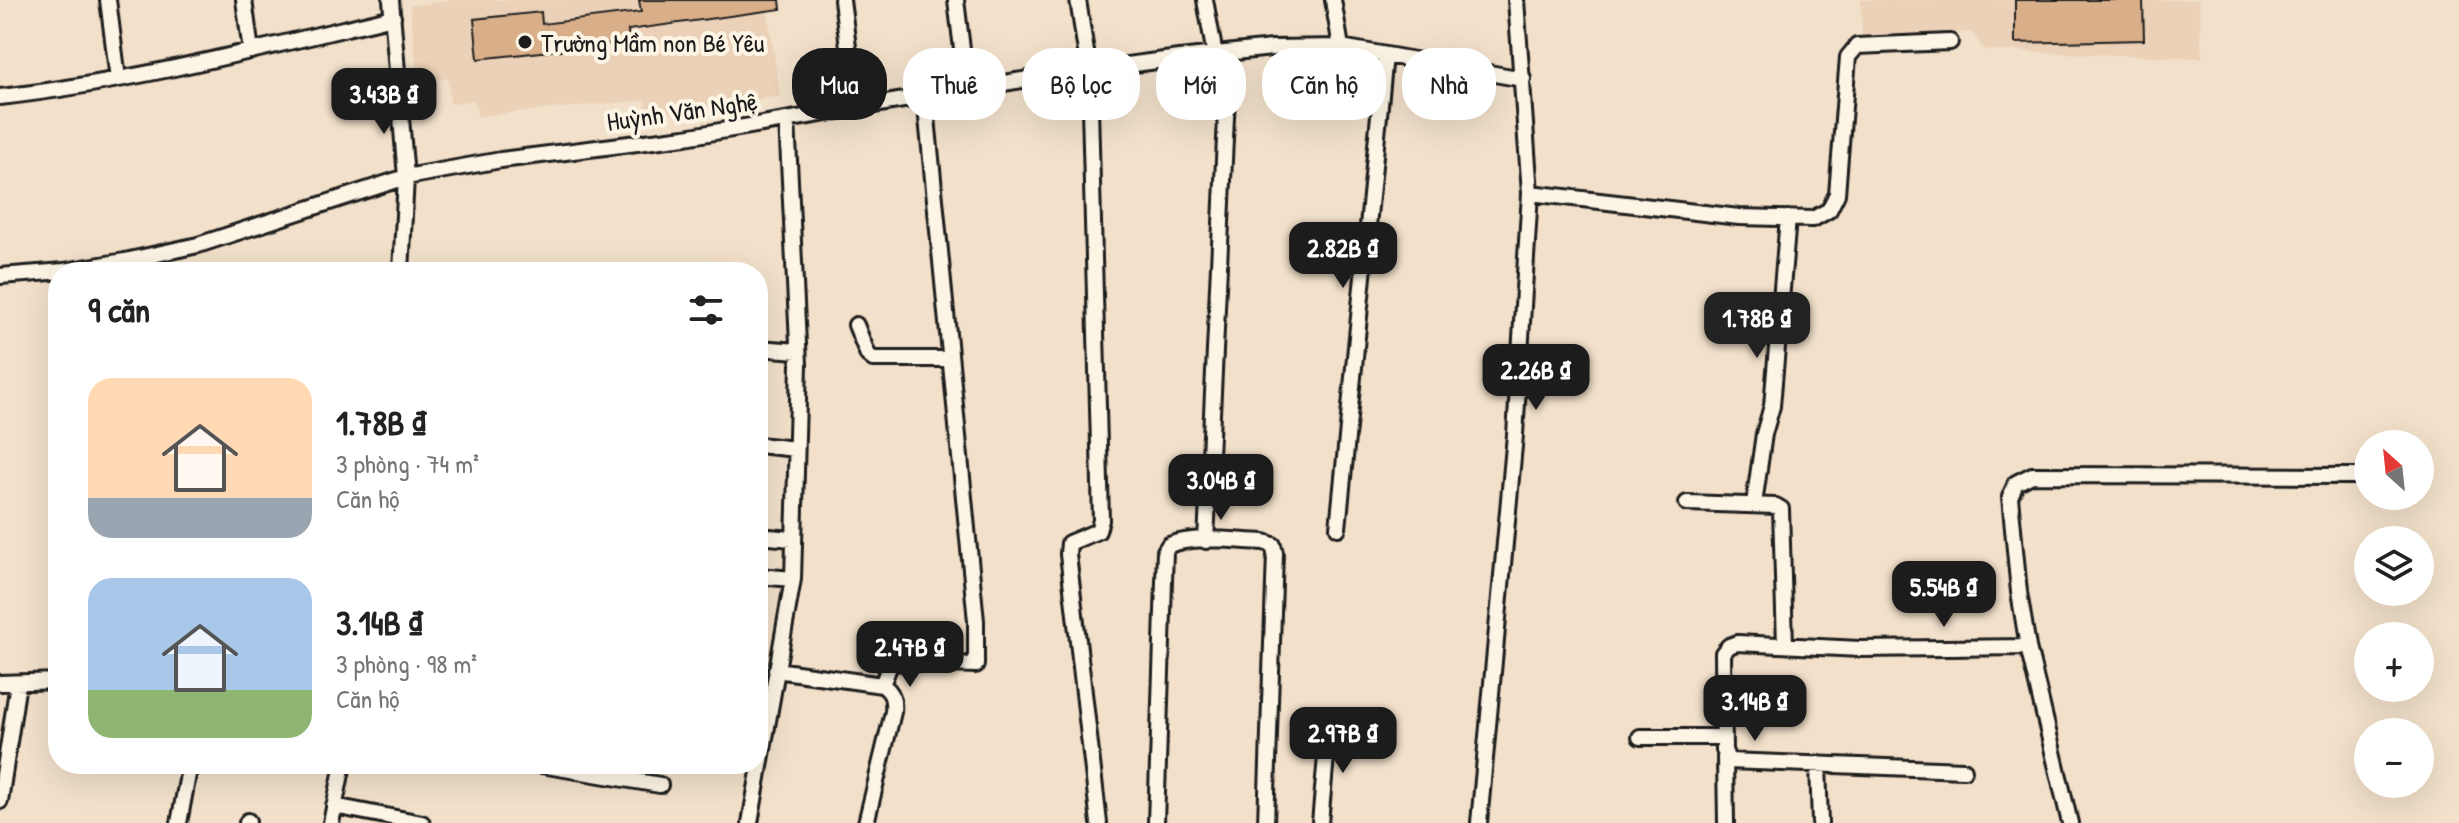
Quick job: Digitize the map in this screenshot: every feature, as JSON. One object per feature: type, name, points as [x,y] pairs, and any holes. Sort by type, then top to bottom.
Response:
[{"type":"street","points":[[108,0],[118,79]]},
{"type":"street","points":[[244,0],[251,51]]},
{"type":"street","points":[[391,0],[406,177],[402,262]]},
{"type":"street","points":[[842,0],[848,48]]},
{"type":"street","points":[[956,0],[962,48]]},
{"type":"street","points":[[1078,0],[1085,48]]},
{"type":"street","points":[[1205,0],[1220,48]]},
{"type":"street","points":[[1333,0],[1341,47]]},
{"type":"street","points":[[1479,823],[1515,435],[1530,193],[1516,0]]},
{"type":"street","points":[[0,97],[118,79],[393,17]]},
{"type":"street","points":[[1530,193],[1739,217],[1813,219],[1829,210],[1837,194],[1848,57],[1853,50],[1857,46],[1950,42]]},
{"type":"street","name":"Huỳnh Văn Nghệ","points":[[1246,52],[1272,48],[1346,48]]},
{"type":"street","name":"Huỳnh Văn Nghệ","points":[[1386,55],[1523,79]]},
{"type":"street","name":"Huỳnh Văn Nghệ","points":[[141,262],[406,177],[501,160],[685,137],[792,119]]},
{"type":"street","points":[[768,687],[776,670],[793,579],[798,351],[787,120]]},
{"type":"street","points":[[882,685],[891,662],[976,665],[976,621],[927,120]]},
{"type":"street","points":[[1090,120],[1101,520],[1098,531],[1069,543],[1068,554],[1099,823]]},
{"type":"street","points":[[1206,541],[1220,120]]},
{"type":"street","points":[[1338,528],[1379,120]]},
{"type":"street","points":[[1754,504],[1764,434],[1772,406],[1788,218]]},
{"type":"street","name":"Huỳnh Văn Nghệ","points":[[0,276],[48,272]]},
{"type":"street","points":[[856,325],[868,355],[873,359],[949,359]]},
{"type":"street","points":[[768,349],[798,351]]},
{"type":"street","points":[[768,446],[796,449]]},
{"type":"street","points":[[2070,823],[2028,647],[2019,592],[2010,497],[2016,483],[2032,475],[2353,476]]},
{"type":"street","points":[[1687,503],[1754,504],[1781,509],[1785,645]]},
{"type":"street","points":[[768,537],[792,539]]},
{"type":"street","points":[[1156,823],[1165,551],[1176,542],[1206,541],[1264,542],[1273,545],[1275,553],[1266,823]]},
{"type":"street","points":[[768,577],[793,579]]},
{"type":"street","points":[[1726,823],[1723,653],[1729,646],[1737,643],[1860,649],[2028,647]]},
{"type":"street","points":[[776,670],[882,685],[894,699],[866,823]]},
{"type":"street","points":[[0,683],[48,682]]},
{"type":"street","points":[[0,801],[18,683]]},
{"type":"street","points":[[1320,823],[1329,723]]},
{"type":"street","points":[[1640,737],[1724,737]]},
{"type":"street","points":[[1725,757],[1728,761],[1964,770]]},
{"type":"street","points":[[1818,764],[1820,823]]},
{"type":"street","points":[[179,823],[188,774]]},
{"type":"street","points":[[331,823],[341,774]]},
{"type":"street","points":[[595,774],[660,785]]},
{"type":"street","points":[[750,823],[756,774]]},
{"type":"street","points":[[334,806],[422,823]]},
{"type":"shaded area","name":"Trường Mầm non Bé Yêu","points":[[450,0],[766,0],[780,96],[648,115],[645,100],[478,116],[474,100],[450,104],[448,78],[418,82],[410,6]]},
{"type":"shaded area","points":[[1861,0],[2199,0],[2202,58],[1984,50],[1972,32],[1862,37]]},
{"type":"building","points":[[639,0],[780,0],[781,9],[628,30],[629,42],[478,59],[474,19],[541,12],[542,24],[641,12]]},
{"type":"building","points":[[2015,0],[2143,0],[2144,40],[2015,43]]},
{"type":"place","name":"Trường Mầm non Bé Yêu","points":[[525,42]]}]
